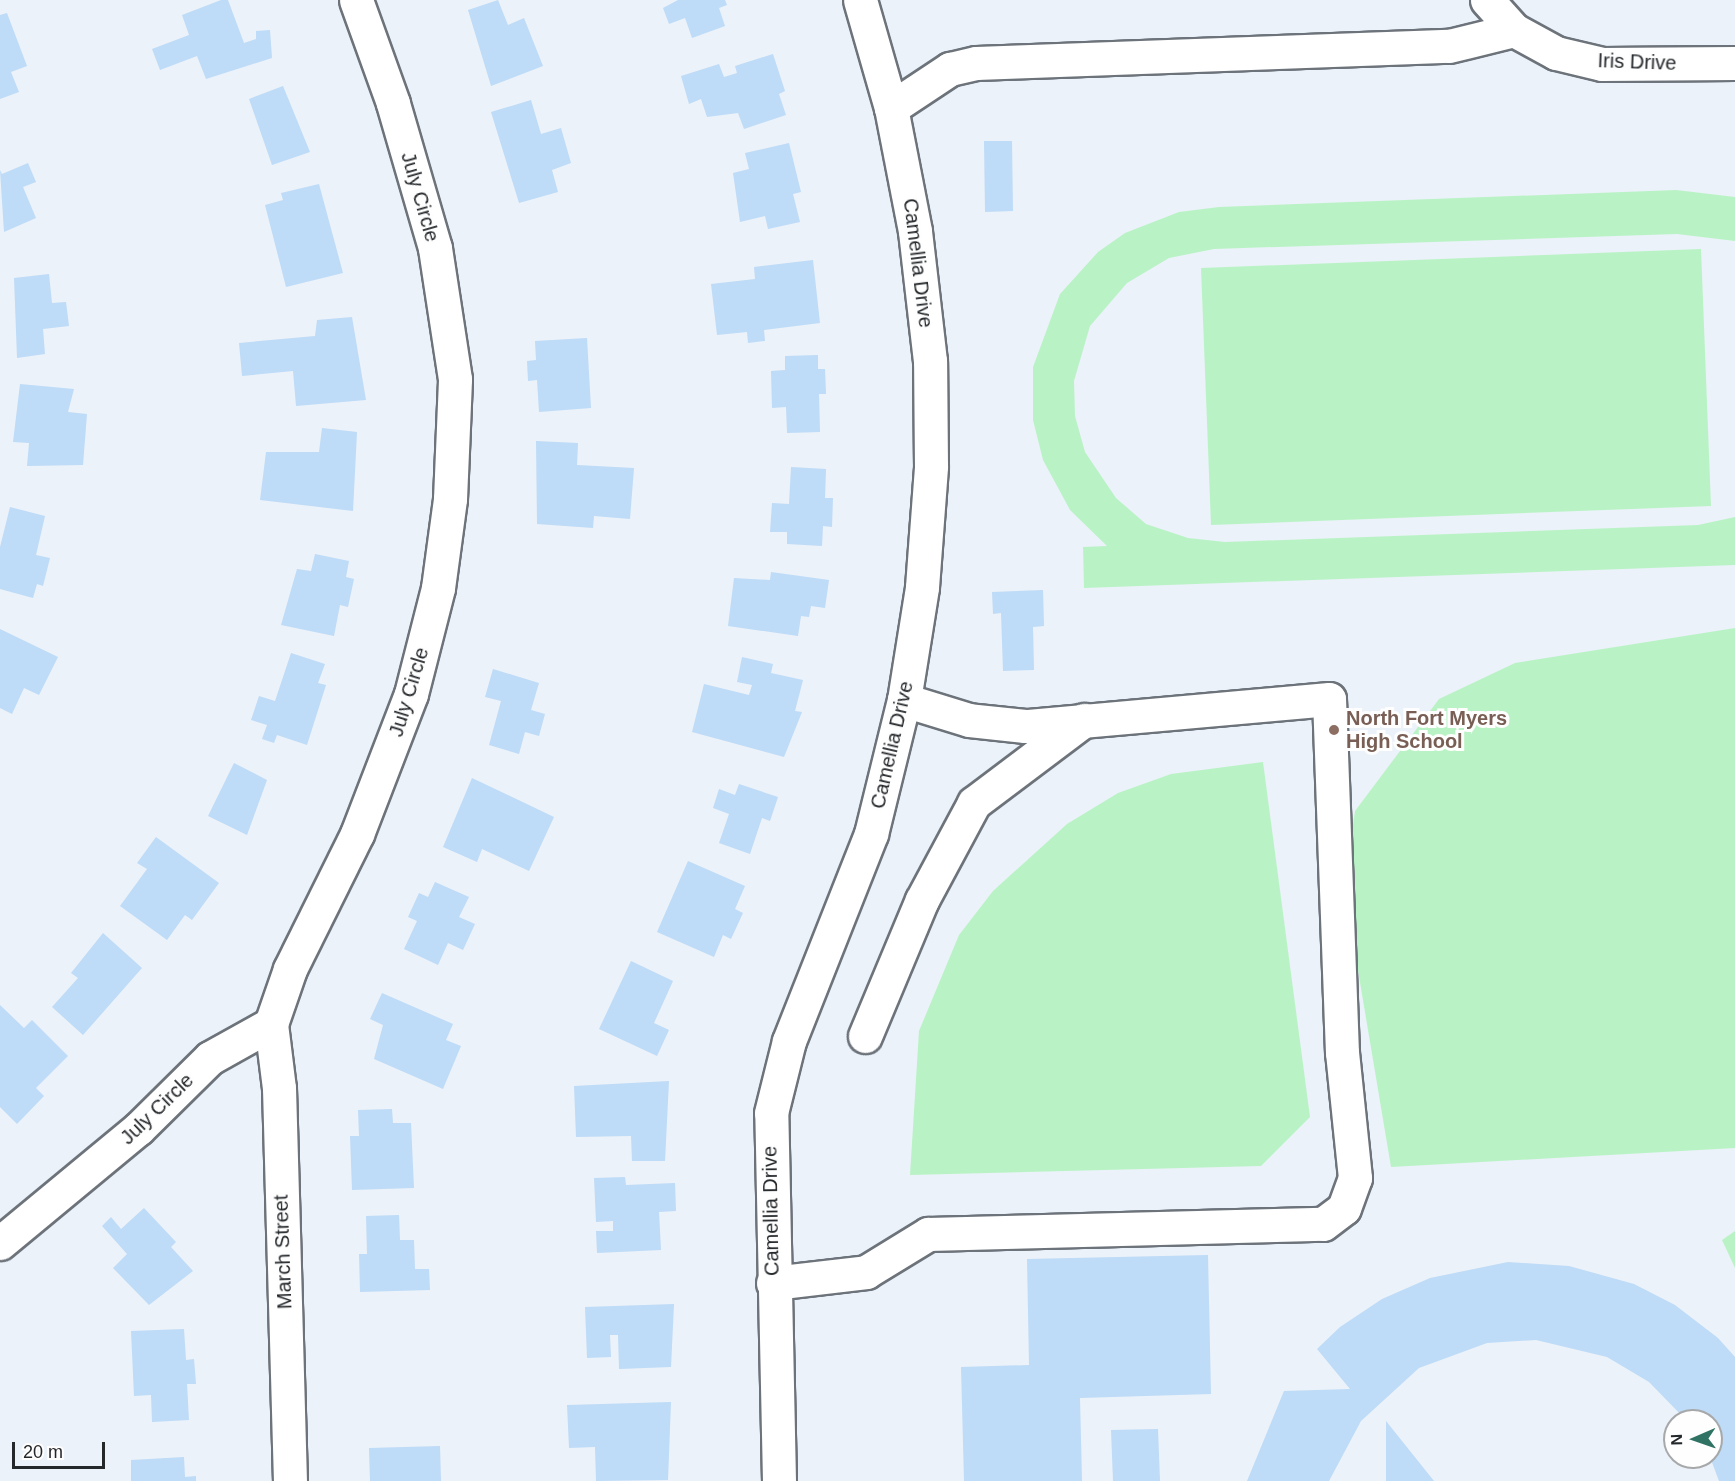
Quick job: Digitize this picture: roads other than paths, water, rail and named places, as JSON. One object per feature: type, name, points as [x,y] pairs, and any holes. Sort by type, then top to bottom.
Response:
[{"type":"street","name":"July Circle","points":[[0,1243],[138,1129],[210,1058],[271,1024],[290,969],[362,824],[411,694],[438,588],[450,499],[455,379],[449,323],[435,248],[393,103],[356,0]]},
{"type":"street","name":"Camellia Drive","points":[[779,1481],[769,1148],[779,1074],[871,834],[904,700],[926,532],[930,361],[915,231],[891,108],[860,0]]},
{"type":"street","name":"Iris Drive","points":[[1487,0],[1514,30],[1556,53],[1602,64],[1735,63]]},
{"type":"street","points":[[891,108],[950,69],[976,63],[1449,46],[1514,30]]},
{"type":"street","points":[[773,1283],[866,1272],[928,1234],[1289,1228],[1323,1224],[1344,1209],[1355,1178],[1355,1143],[1342,1053],[1329,699],[1025,726],[969,720],[904,700]]},
{"type":"street","points":[[865,1036],[922,900],[974,803],[1084,720]]},
{"type":"street","name":"March Street","points":[[271,1024],[279,1088],[290,1481]]},
{"type":"place","name":"North Fort Myers High School","points":[[1334,730]]}]
